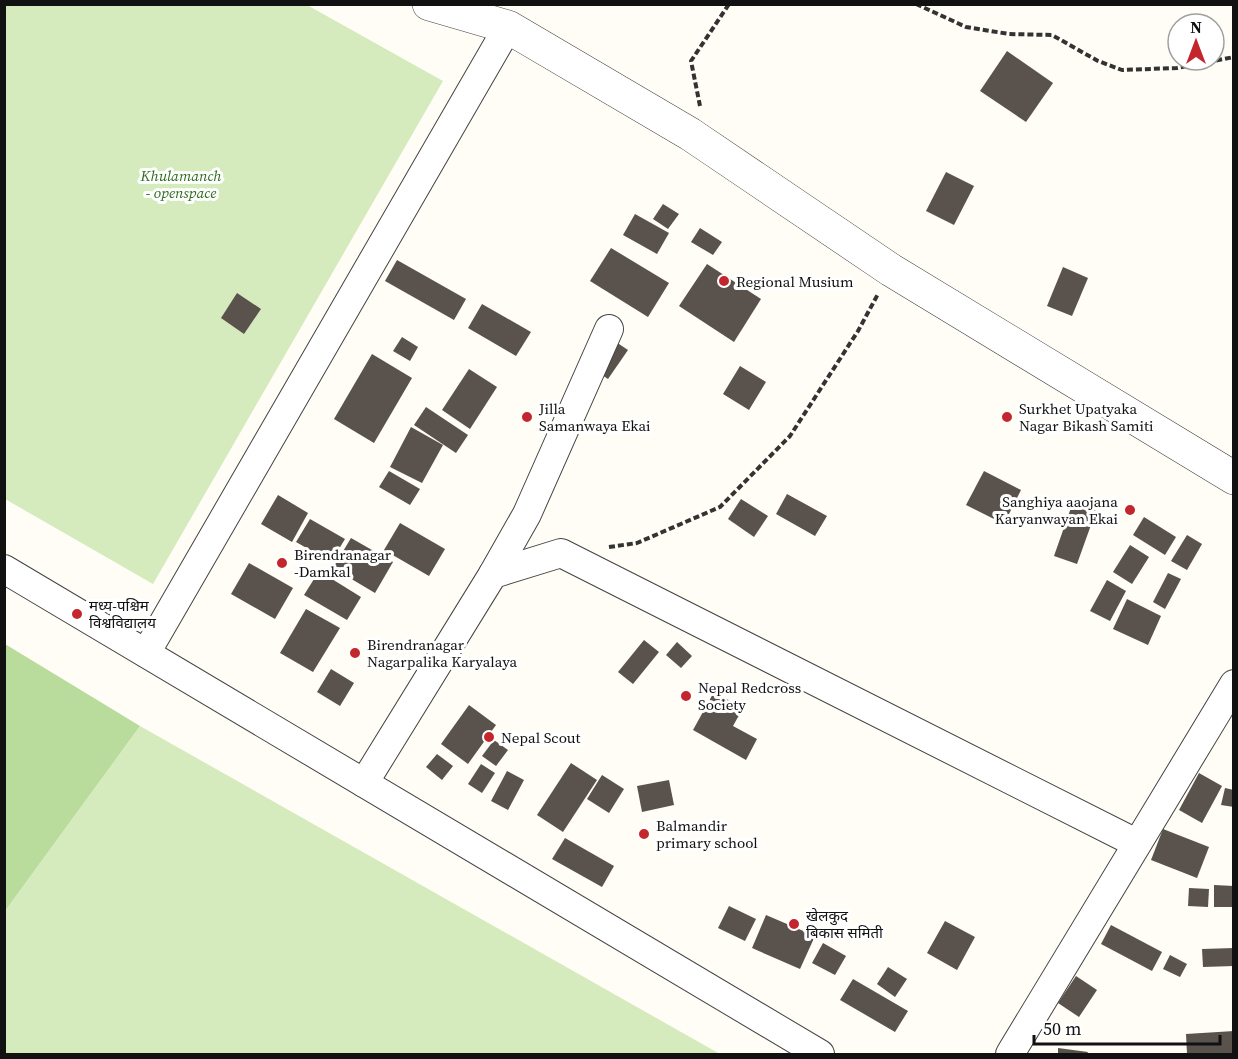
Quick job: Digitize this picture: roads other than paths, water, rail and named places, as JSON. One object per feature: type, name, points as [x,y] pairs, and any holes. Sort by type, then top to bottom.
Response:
[{"type":"street","points":[[429,4],[508,27],[690,134],[891,270],[1233,478]]},
{"type":"street","points":[[146,653],[508,27]]},
{"type":"street","points":[[364,783],[493,574],[526,514],[609,329]]},
{"type":"street","points":[[493,574],[561,553],[1137,843]]},
{"type":"street","points":[[4,569],[820,1054]]},
{"type":"street","points":[[1010,1054],[1233,684]]},
{"type":"place","name":"Regional Musium","points":[[724,281]]},
{"type":"place","name":"Jilla Samanwaya Ekai","points":[[527,417]]},
{"type":"place","name":"Surkhet Upatyaka Nagar Bikash Samiti","points":[[1007,417]]},
{"type":"place","name":"Sanghiya aaojana Karyanwayan Ekai","points":[[1130,510]]},
{"type":"place","name":"Birendranagar -Damkal","points":[[282,563]]},
{"type":"place","name":"मध्य-पश्चिम विश्वविद्यालय","points":[[77,614]]},
{"type":"place","name":"Birendranagar Nagarpalika Karyalaya","points":[[355,653]]},
{"type":"place","name":"Nepal Redcross Society","points":[[686,696]]},
{"type":"place","name":"Nepal Scout","points":[[489,737]]},
{"type":"place","name":"Balmandir primary school","points":[[644,834]]},
{"type":"place","name":"खेलकुद बिकास समिती","points":[[794,924]]},
{"type":"park label","name":"Khulamanch - openspace","points":[[181,184]]}]
